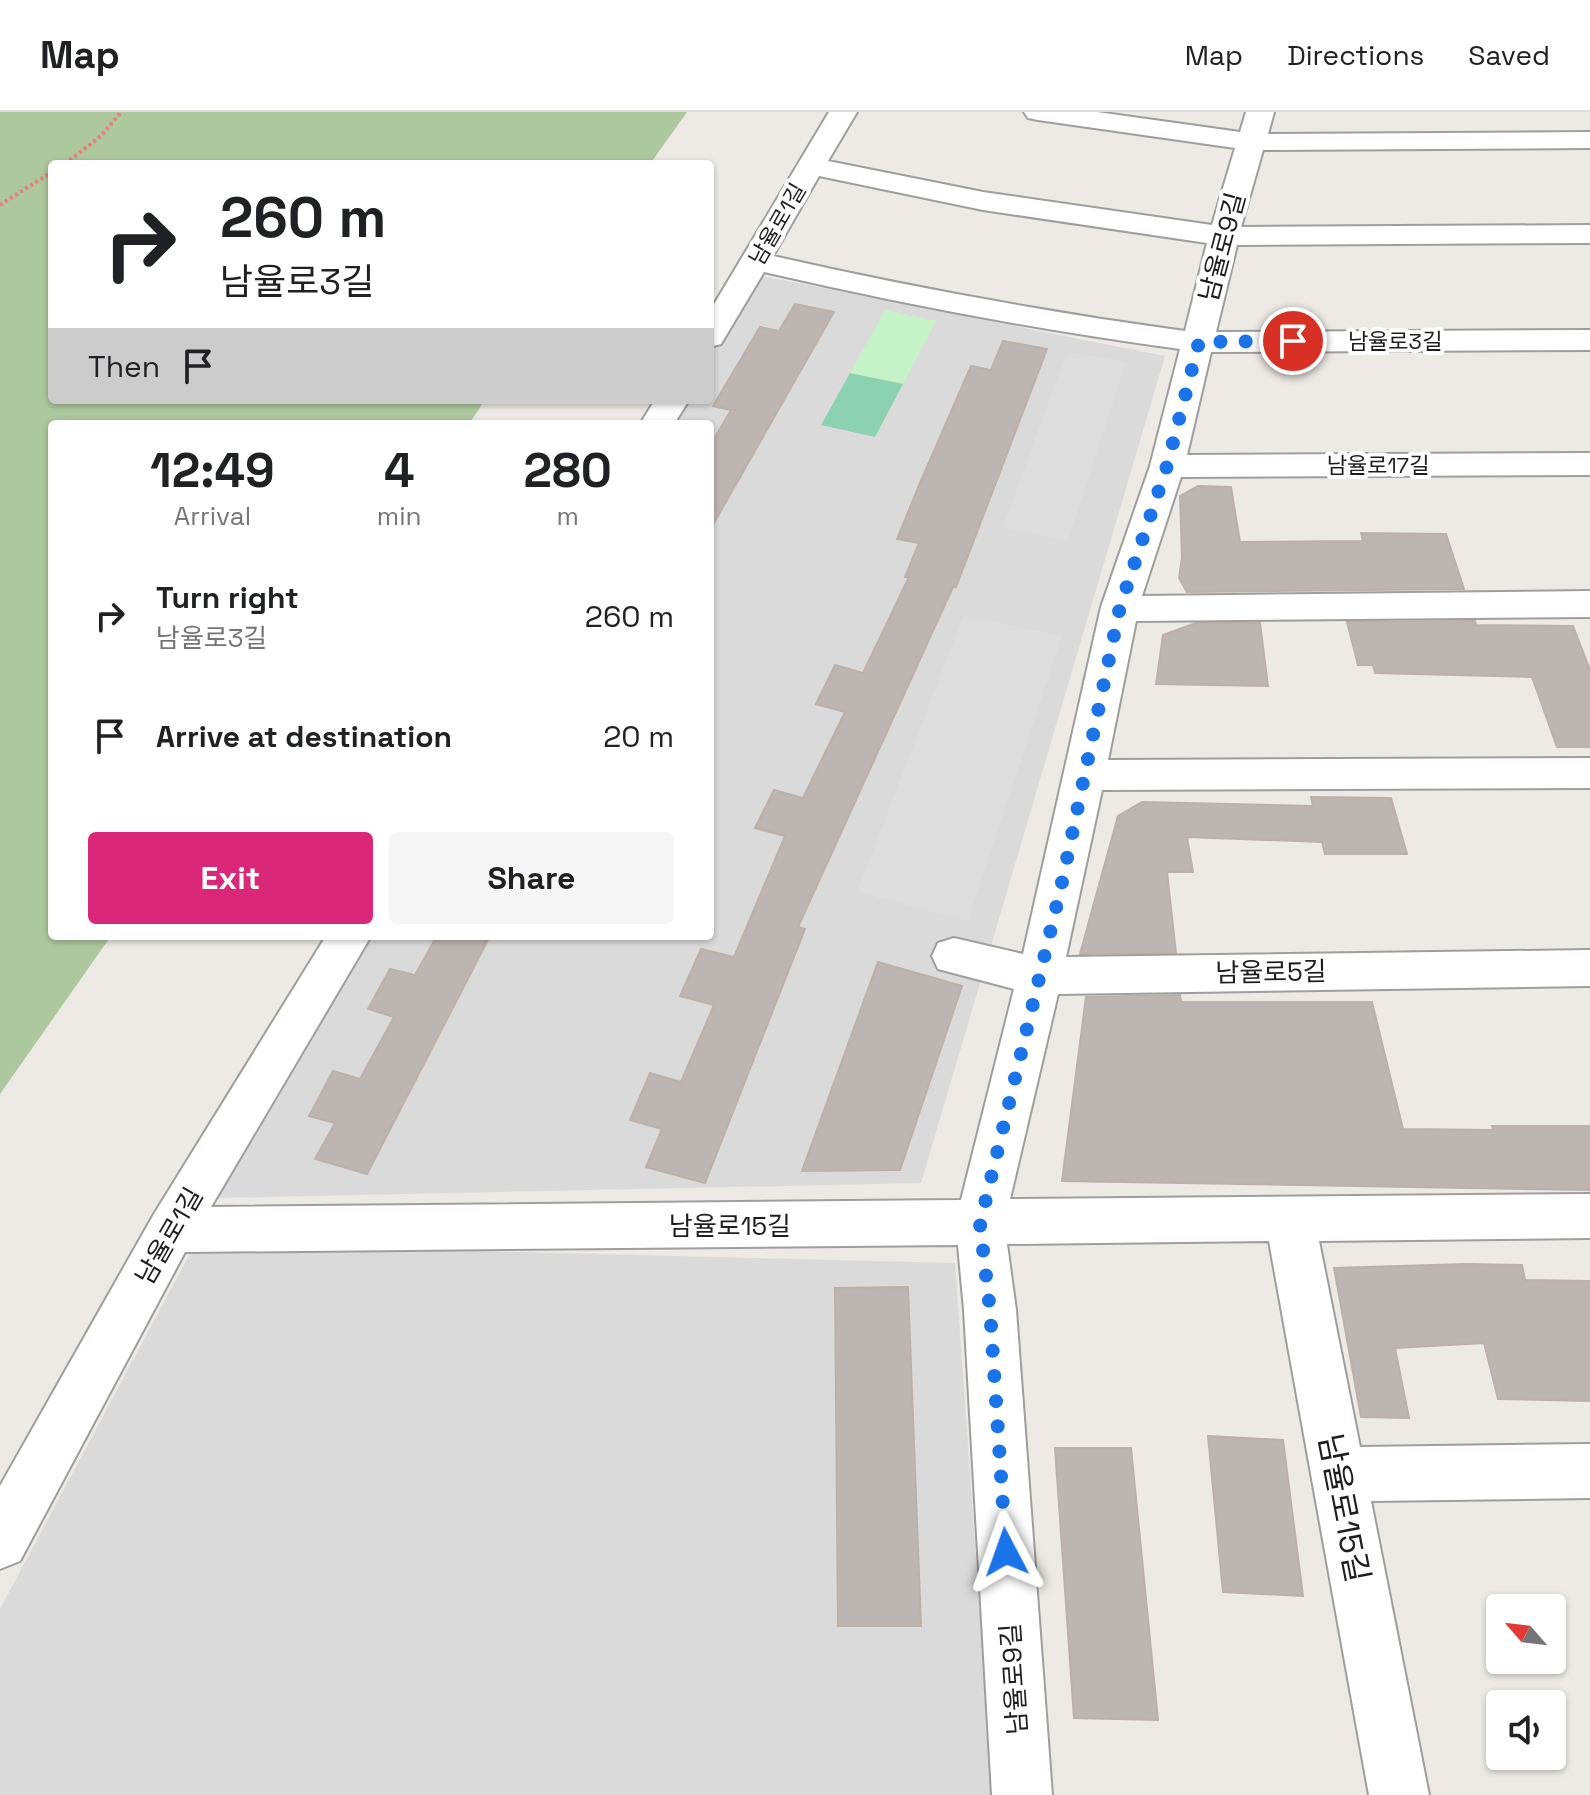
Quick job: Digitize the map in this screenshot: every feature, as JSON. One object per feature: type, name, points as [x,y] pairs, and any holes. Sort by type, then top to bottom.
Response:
[{"type":"street","name":"남율로1길","points":[[714,330],[843,112]]},
{"type":"street","points":[[1038,112],[1256,127],[1590,140]]},
{"type":"street","name":"남율로9길","points":[[1022,1795],[990,1310],[980,1224],[1086,775],[1120,607],[1167,466],[1224,236],[1256,127]]},
{"type":"street","points":[[811,166],[983,201],[1224,236],[1590,234]]},
{"type":"street","name":"남율로3길","points":[[756,261],[846,283],[1014,316],[1199,342],[1590,340]]},
{"type":"street","name":"남율로17길","points":[[1167,466],[1590,464]]},
{"type":"street","points":[[1120,607],[1169,610],[1590,604]]},
{"type":"street","points":[[1086,775],[1590,773]]},
{"type":"street","name":"남율로1길","points":[[0,1541],[171,1230],[347,940]]},
{"type":"street","name":"남율로5길","points":[[954,956],[1037,976],[1590,968]]},
{"type":"street","name":"남율로15길","points":[[171,1230],[1590,1216]]},
{"type":"street","name":"남율로15길","points":[[1290,1220],[1399,1795]]},
{"type":"street","points":[[1338,1474],[1590,1471]]},
{"type":"path","points":[[70,160],[101,136],[121,112]]},
{"type":"path","points":[[0,205],[48,175]]},
{"type":"shaded area","points":[[747,273],[1165,356],[921,1183],[174,1199],[335,940],[714,940],[714,420],[656,420],[666,404],[714,404],[714,327]]},
{"type":"shaded area","points":[[1067,352],[1126,362],[1068,541],[1003,528]]},
{"type":"shaded area","points":[[964,615],[1062,636],[968,921],[857,892]]},
{"type":"shaded area","points":[[195,1244],[955,1263],[993,1795],[0,1795],[0,1609]]},
{"type":"green space","points":[[0,112],[687,112],[653,160],[48,160],[48,404],[482,404],[472,420],[48,420],[48,940],[108,940],[0,1094]]},
{"type":"green space","points":[[885,310],[936,321],[903,384],[850,373]]},
{"type":"green space","points":[[850,373],[903,384],[875,437],[821,425]]},
{"type":"building","points":[[795,304],[834,312],[714,523],[714,439],[731,410],[713,406],[760,327],[779,331]]},
{"type":"building","points":[[1003,341],[1047,349],[956,587],[953,587],[798,927],[805,929],[705,1183],[646,1167],[662,1129],[630,1120],[650,1073],[681,1082],[714,1005],[680,996],[701,949],[734,957],[785,836],[755,828],[774,790],[803,798],[845,712],[816,704],[835,665],[863,673],[909,577],[905,577],[919,543],[897,539],[920,483],[971,366],[991,370]]},
{"type":"building","points":[[1198,486],[1231,487],[1240,542],[1363,541],[1361,533],[1446,534],[1464,589],[1187,592],[1179,578],[1182,558],[1180,496]]},
{"type":"building","points":[[1475,621],[1476,625],[1573,626],[1590,670],[1590,747],[1557,747],[1532,677],[1375,673],[1373,665],[1358,665],[1347,622]]},
{"type":"building","points":[[1196,623],[1260,623],[1268,686],[1156,684],[1163,635]]},
{"type":"building","points":[[1311,797],[1391,798],[1407,854],[1325,854],[1322,842],[1187,837],[1193,872],[1167,872],[1176,953],[1080,954],[1118,816],[1142,802],[1313,806]]},
{"type":"building","points":[[435,940],[488,940],[367,1174],[315,1159],[335,1123],[309,1116],[333,1071],[360,1079],[394,1017],[368,1009],[390,969],[415,975]]},
{"type":"building","points":[[878,962],[962,986],[900,1170],[802,1171]]},
{"type":"building","points":[[1180,995],[1181,1002],[1372,1002],[1403,1129],[1493,1130],[1492,1126],[1590,1126],[1590,1190],[1062,1181],[1086,997]]},
{"type":"building","points":[[1522,1265],[1525,1280],[1590,1281],[1590,1401],[1498,1399],[1484,1343],[1395,1348],[1409,1418],[1361,1417],[1334,1268]]},
{"type":"building","points":[[908,1287],[921,1626],[838,1626],[835,1288]]},
{"type":"building","points":[[1208,1436],[1283,1440],[1303,1596],[1223,1592]]},
{"type":"building","points":[[1055,1448],[1131,1448],[1158,1720],[1074,1718]]},
{"type":"route","points":[[1006,1552],[990,1310],[980,1224],[1037,976],[1061,887],[1120,607],[1167,466],[1199,342],[1293,341]]}]
